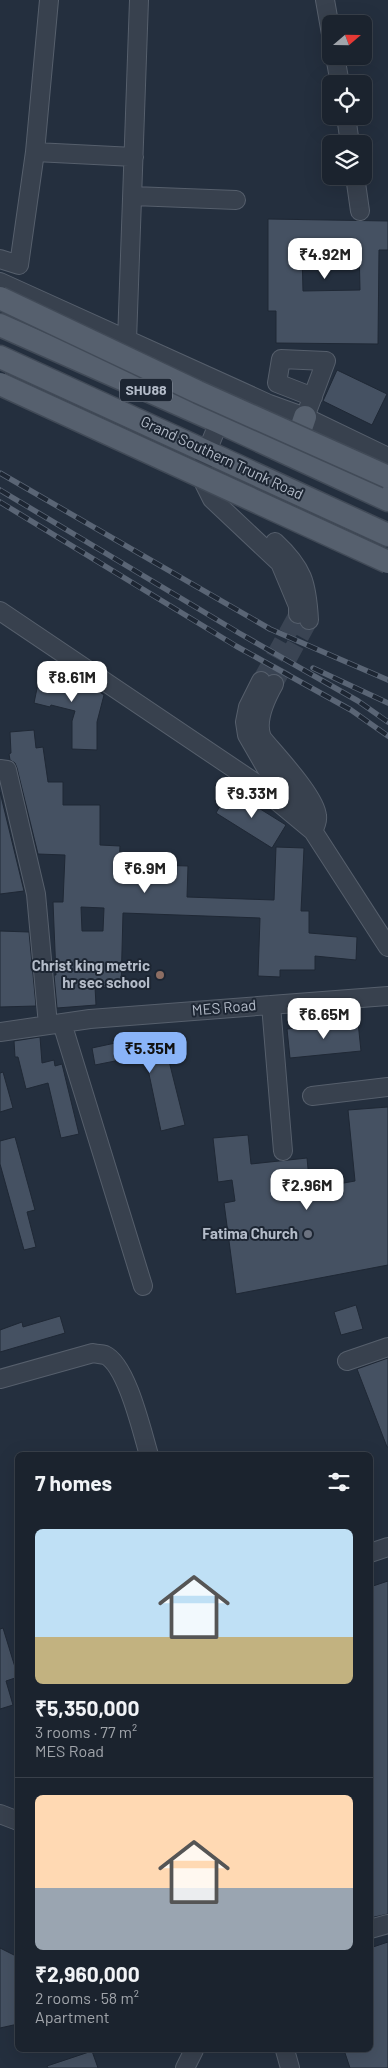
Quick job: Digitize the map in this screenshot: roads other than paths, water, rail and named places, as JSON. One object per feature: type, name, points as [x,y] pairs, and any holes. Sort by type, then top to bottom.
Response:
[{"type":"main road","points":[[0,298],[198,392],[388,477]]},
{"type":"main road","name":"Grand Southern Trunk Road","points":[[0,325],[219,422],[388,500]]},
{"type":"main road","name":"Grand Southern Trunk Road","points":[[0,357],[388,536]]},
{"type":"main road","points":[[0,384],[388,562]]},
{"type":"main road","points":[[291,456],[309,407]]},
{"type":"street","points":[[0,259],[18,265],[35,152],[49,0]]},
{"type":"street","points":[[127,341],[139,0]]},
{"type":"street","points":[[325,0],[328,15]]},
{"type":"street","points":[[35,152],[134,157]]},
{"type":"street","points":[[356,185],[360,211]]},
{"type":"street","points":[[133,196],[236,200]]},
{"type":"street","points":[[0,282],[268,404],[309,407],[388,457]]},
{"type":"street","points":[[219,422],[200,474],[212,499],[280,563],[304,617],[306,585],[294,562],[226,499],[224,493],[233,463]]},
{"type":"street","points":[[0,610],[254,782],[308,827]]},
{"type":"street","points":[[267,683],[248,707],[245,722],[247,735],[266,768],[298,808],[308,827],[388,947]]},
{"type":"street","points":[[0,769],[7,770],[36,894],[55,1024],[143,1286]]},
{"type":"street","name":"MES Road","points":[[0,1032],[90,1019],[388,996]]},
{"type":"street","points":[[271,1005],[283,1151]]},
{"type":"street","points":[[312,1096],[388,1087]]},
{"type":"street","points":[[347,1361],[388,1347]]},
{"type":"street","points":[[0,1379],[93,1354],[106,1356],[117,1366],[127,1384],[148,1452]]},
{"type":"street","points":[[373,1552],[388,1547]]},
{"type":"street","points":[[0,1814],[15,1820]]},
{"type":"street","points":[[373,1928],[388,1924]]},
{"type":"street","points":[[185,2068],[193,2052]]},
{"type":"street","points":[[286,2052],[290,2068]]},
{"type":"tunnel","points":[[261,681],[298,614]]},
{"type":"tunnel","points":[[274,684],[309,620]]},
{"type":"railway","points":[[0,473],[270,629],[388,680]]},
{"type":"railway","points":[[0,490],[239,633],[358,701],[388,722]]},
{"type":"railway","points":[[0,502],[236,646],[351,710],[388,736]]},
{"type":"railway","points":[[313,668],[388,703]]},
{"type":"place","name":"Christ king metric hr sec school","points":[[160,975]]},
{"type":"place","name":"Fatima Church","points":[[308,1234]]}]
